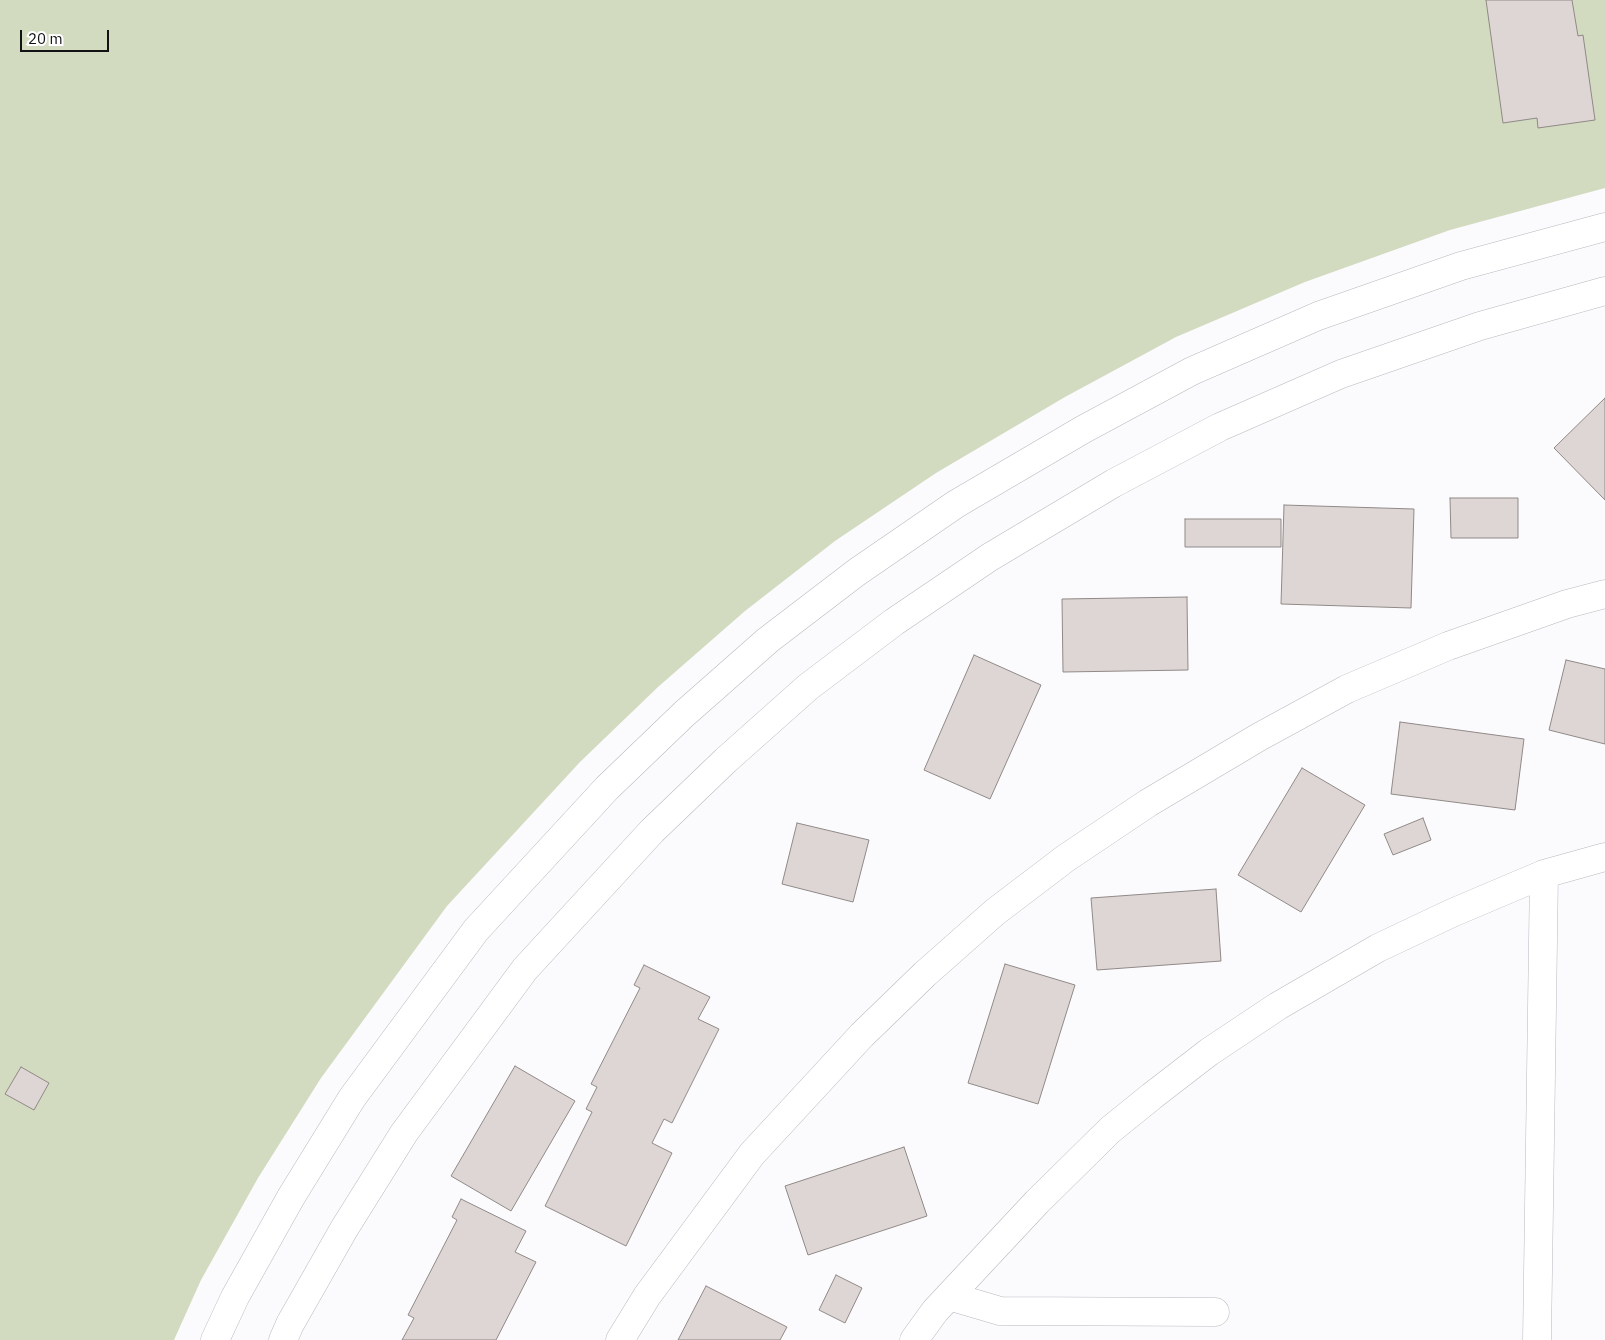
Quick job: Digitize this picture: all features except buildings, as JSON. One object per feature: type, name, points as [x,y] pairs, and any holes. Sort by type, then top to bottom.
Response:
[{"type":"street","points":[[215,1340],[235,1297],[291,1197],[352,1098],[476,930],[607,788],[684,714],[768,640],[857,572],[956,504],[1084,429],[1192,371],[1318,316],[1452,269],[1605,227]]},
{"type":"street","points":[[283,1340],[344,1228],[404,1133],[525,969],[652,831],[726,760],[808,687],[894,622],[990,556],[1114,483],[1220,427],[1341,374],[1480,326],[1605,291]]},
{"type":"street","points":[[620,1340],[647,1296],[752,1154],[842,1056],[918,981],[995,912],[1066,858],[1148,802],[1259,737],[1347,689],[1448,646],[1568,604],[1605,594]]},
{"type":"street","points":[[914,1340],[935,1311],[949,1296],[1037,1202],[1110,1130],[1209,1052],[1278,1006],[1378,948],[1452,913],[1544,874],[1605,857]]},
{"type":"street","points":[[1537,1340],[1544,874]]},
{"type":"street","points":[[949,1296],[1000,1311],[1215,1312]]},
{"type":"green space","points":[[0,0],[1605,0],[1605,188],[1450,230],[1305,282],[1176,337],[1065,397],[936,473],[835,541],[745,611],[658,687],[580,762],[447,906],[321,1078],[258,1178],[201,1280],[174,1340],[0,1340]]}]
